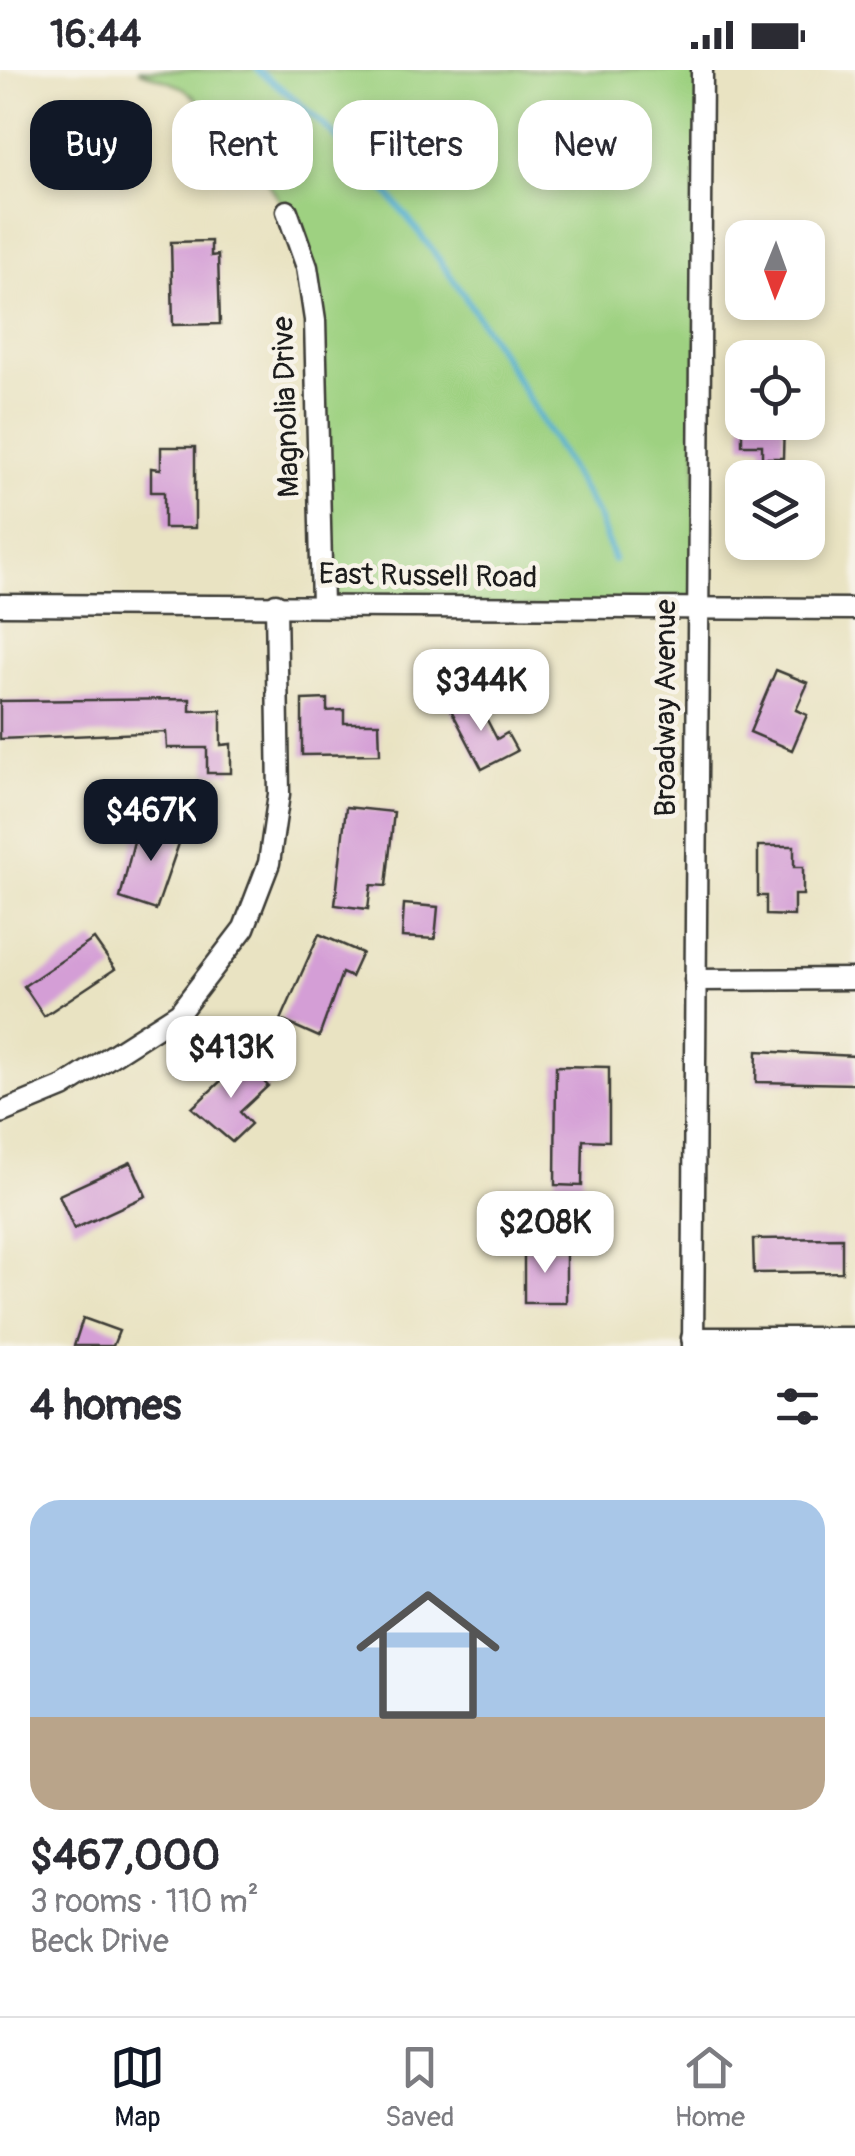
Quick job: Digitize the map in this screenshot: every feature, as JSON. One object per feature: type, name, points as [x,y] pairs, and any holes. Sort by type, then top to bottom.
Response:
[{"type":"street","name":"Broadway Avenue","points":[[692,1342],[702,70]]},
{"type":"street","name":"Magnolia Drive","points":[[288,211],[307,267],[315,320],[322,605]]},
{"type":"street","points":[[0,1113],[63,1087],[179,1013],[244,928],[269,863],[279,794],[276,604]]},
{"type":"street","name":"East Russell Road","points":[[0,606],[855,609]]},
{"type":"street","points":[[695,980],[855,980]]},
{"type":"street","points":[[692,1342],[855,1338]]},
{"type":"green space","points":[[138,70],[702,70],[695,609],[322,605],[315,320],[287,211],[273,190],[313,190],[313,100],[197,100],[184,88]]},
{"type":"building","points":[[211,241],[211,256],[218,255],[220,324],[173,325],[171,242]]},
{"type":"building","points":[[742,440],[784,440],[783,458],[762,458],[762,445],[742,445]]},
{"type":"building","points":[[161,447],[195,447],[195,528],[164,528],[164,492],[151,492],[151,468],[161,469]]},
{"type":"building","points":[[776,670],[808,683],[796,710],[807,715],[792,750],[750,732]]},
{"type":"building","points":[[474,695],[497,739],[507,733],[517,751],[482,769],[450,708]]},
{"type":"building","points":[[190,699],[190,711],[221,710],[221,745],[231,744],[231,773],[207,773],[207,748],[167,748],[166,732],[0,739],[0,701]]},
{"type":"building","points":[[327,699],[327,711],[344,710],[344,723],[379,723],[380,754],[302,755],[302,700]]},
{"type":"building","points":[[346,807],[394,812],[386,886],[371,885],[368,909],[335,905]]},
{"type":"building","points":[[155,819],[184,829],[156,910],[120,898],[136,833],[149,837]]},
{"type":"building","points":[[758,846],[794,846],[794,867],[803,867],[803,895],[794,895],[794,916],[766,915],[766,896],[758,896]]},
{"type":"building","points":[[404,904],[438,907],[435,939],[402,937]]},
{"type":"building","points":[[319,934],[362,953],[351,977],[342,973],[319,1037],[281,1020]]},
{"type":"building","points":[[94,939],[115,969],[44,1016],[24,986]]},
{"type":"building","points":[[757,1051],[855,1056],[855,1084],[756,1082]]},
{"type":"building","points":[[243,1060],[268,1086],[240,1112],[251,1124],[232,1142],[192,1108]]},
{"type":"building","points":[[556,1066],[609,1067],[609,1141],[583,1140],[582,1186],[555,1185]]},
{"type":"building","points":[[131,1162],[146,1196],[74,1229],[59,1195]]},
{"type":"building","points":[[842,1238],[842,1272],[754,1273],[753,1239]]},
{"type":"building","points":[[524,1248],[566,1248],[566,1303],[524,1303]]},
{"type":"building","points":[[83,1318],[119,1331],[113,1346],[74,1346]]},
{"type":"waterway","points":[[257,70],[312,114],[362,164],[450,275],[598,516],[614,560]]}]
